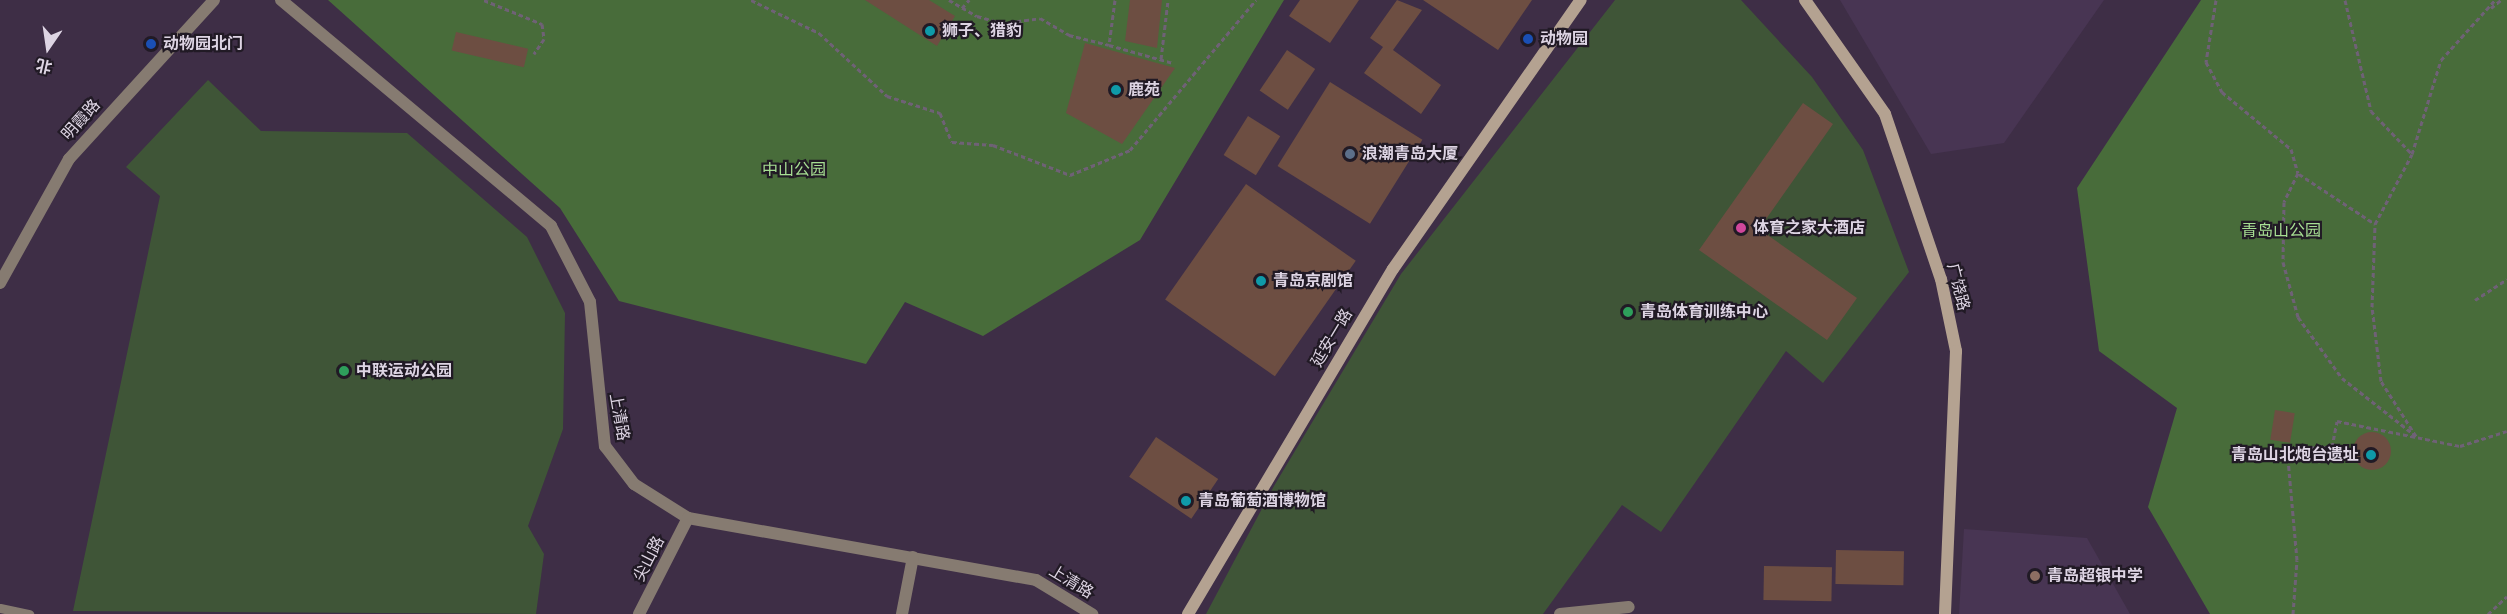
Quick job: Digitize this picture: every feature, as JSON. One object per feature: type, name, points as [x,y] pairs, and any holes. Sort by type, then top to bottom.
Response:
[{"type":"main road","name":"延安一路","points":[[1188,614],[1393,269],[1581,0]]},
{"type":"main road","name":"广饶路","points":[[1805,0],[1885,114],[1941,279],[1956,351],[1945,614]]},
{"type":"street","name":"明霞路","points":[[0,283],[69,159],[214,0]]},
{"type":"street","name":"上清路","points":[[281,0],[551,226],[590,302],[605,446],[634,484],[688,518],[913,556],[1036,580],[1092,614]]},
{"type":"street","name":"尖山路","points":[[639,614],[688,518]]},
{"type":"street","points":[[902,614],[913,556]]},
{"type":"street","points":[[1560,614],[1629,607]]},
{"type":"lane","points":[[0,608],[29,614]]},
{"type":"path","points":[[484,0],[542,24],[544,39],[534,54]]},
{"type":"path","points":[[751,0],[819,33],[887,96],[940,113],[952,142],[993,145],[1070,175],[1130,150],[1256,0]]},
{"type":"path","points":[[949,0],[962,8],[1002,23],[1040,18],[1069,35],[1173,63]]},
{"type":"path","points":[[962,8],[969,0]]},
{"type":"path","points":[[1109,45],[1115,0]]},
{"type":"path","points":[[1161,59],[1168,0]]},
{"type":"path","points":[[2216,0],[2206,62],[2222,92],[2291,149],[2298,173],[2375,224]]},
{"type":"path","points":[[2345,0],[2371,111],[2412,154]]},
{"type":"path","points":[[2489,10],[2495,0]]},
{"type":"path","points":[[2416,436],[2381,381],[2372,307],[2375,224],[2412,154],[2441,60],[2501,0]]},
{"type":"path","points":[[2298,173],[2284,202],[2283,262],[2298,317],[2342,378],[2416,436]]},
{"type":"path","points":[[2475,300],[2507,279]]},
{"type":"path","points":[[2294,614],[2297,560],[2287,448],[2332,447],[2337,421],[2460,446],[2507,431]]},
{"type":"path","points":[[2488,614],[2507,596]]},
{"type":"shaded area","points":[[1840,0],[2104,0],[2004,143],[1931,154]]},
{"type":"shaded area","name":"青岛超银中学","points":[[1964,529],[2087,538],[2130,614],[1959,614]]},
{"type":"green space","name":"中山公园","points":[[328,0],[1284,0],[1140,240],[983,336],[905,302],[866,364],[619,301],[560,208]]},
{"type":"green space","name":"青岛体育训练中心","points":[[1615,0],[1741,0],[1812,77],[1863,150],[1909,272],[1823,383],[1786,351],[1661,532],[1622,505],[1543,614],[1206,614],[1274,486],[1401,274]]},
{"type":"green space","name":"青岛山公园","points":[[2201,0],[2507,0],[2507,614],[2210,614],[2148,507],[2177,408],[2099,351],[2077,188]]},
{"type":"green space","name":"中联运动公园","points":[[208,80],[261,131],[407,133],[527,237],[565,313],[563,429],[528,526],[544,554],[536,614],[73,611],[160,196],[126,167]]},
{"type":"building","name":"狮子、猎豹","points":[[865,0],[929,0],[955,16],[937,46]]},
{"type":"building","points":[[1130,0],[1162,0],[1157,48],[1125,41]]},
{"type":"building","points":[[1300,0],[1359,0],[1330,43],[1289,16]]},
{"type":"building","points":[[1397,0],[1422,10],[1393,50],[1441,85],[1421,114],[1364,73],[1383,47],[1370,38]]},
{"type":"building","points":[[1423,0],[1532,0],[1498,50]]},
{"type":"building","points":[[456,32],[528,49],[524,67],[452,51]]},
{"type":"building","name":"鹿苑","points":[[1085,43],[1175,68],[1122,144],[1066,113]]},
{"type":"building","points":[[1287,50],[1315,69],[1288,110],[1260,91]]},
{"type":"building","name":"浪潮青岛大厦","points":[[1330,82],[1422,140],[1370,224],[1278,166]]},
{"type":"building","points":[[1803,103],[1833,124],[1759,229],[1857,298],[1827,340],[1699,250]]},
{"type":"building","points":[[1248,116],[1280,136],[1256,175],[1224,155]]},
{"type":"building","name":"青岛京剧馆","points":[[1246,184],[1356,261],[1275,376],[1165,300]]},
{"type":"building","points":[[2275,410],[2295,413],[2290,443],[2270,440]]},
{"type":"building","points":[[2372,432],[2386,437],[2391,451],[2386,465],[2372,470],[2358,465],[2353,451],[2358,437]]},
{"type":"building","name":"青岛葡萄酒博物馆","points":[[1156,437],[1218,479],[1191,519],[1129,477]]},
{"type":"building","points":[[1836,550],[1904,551],[1903,585],[1835,584]]},
{"type":"building","points":[[1764,566],[1832,567],[1831,601],[1763,600]]},
{"type":"place","name":"狮子、猎豹","points":[[930,31]]},
{"type":"place","name":"动物园","points":[[1528,39]]},
{"type":"place","name":"动物园北门","points":[[151,44]]},
{"type":"place","name":"鹿苑","points":[[1116,90]]},
{"type":"place","name":"浪潮青岛大厦","points":[[1350,154]]},
{"type":"place","name":"体育之家大酒店","points":[[1741,228]]},
{"type":"place","name":"青岛京剧馆","points":[[1261,281]]},
{"type":"place","name":"青岛体育训练中心","points":[[1628,312]]},
{"type":"place","name":"中联运动公园","points":[[344,371]]},
{"type":"place","name":"青岛山北炮台遗址","points":[[2371,455]]},
{"type":"place","name":"青岛葡萄酒博物馆","points":[[1186,501]]},
{"type":"place","name":"青岛超银中学","points":[[2035,576]]}]
